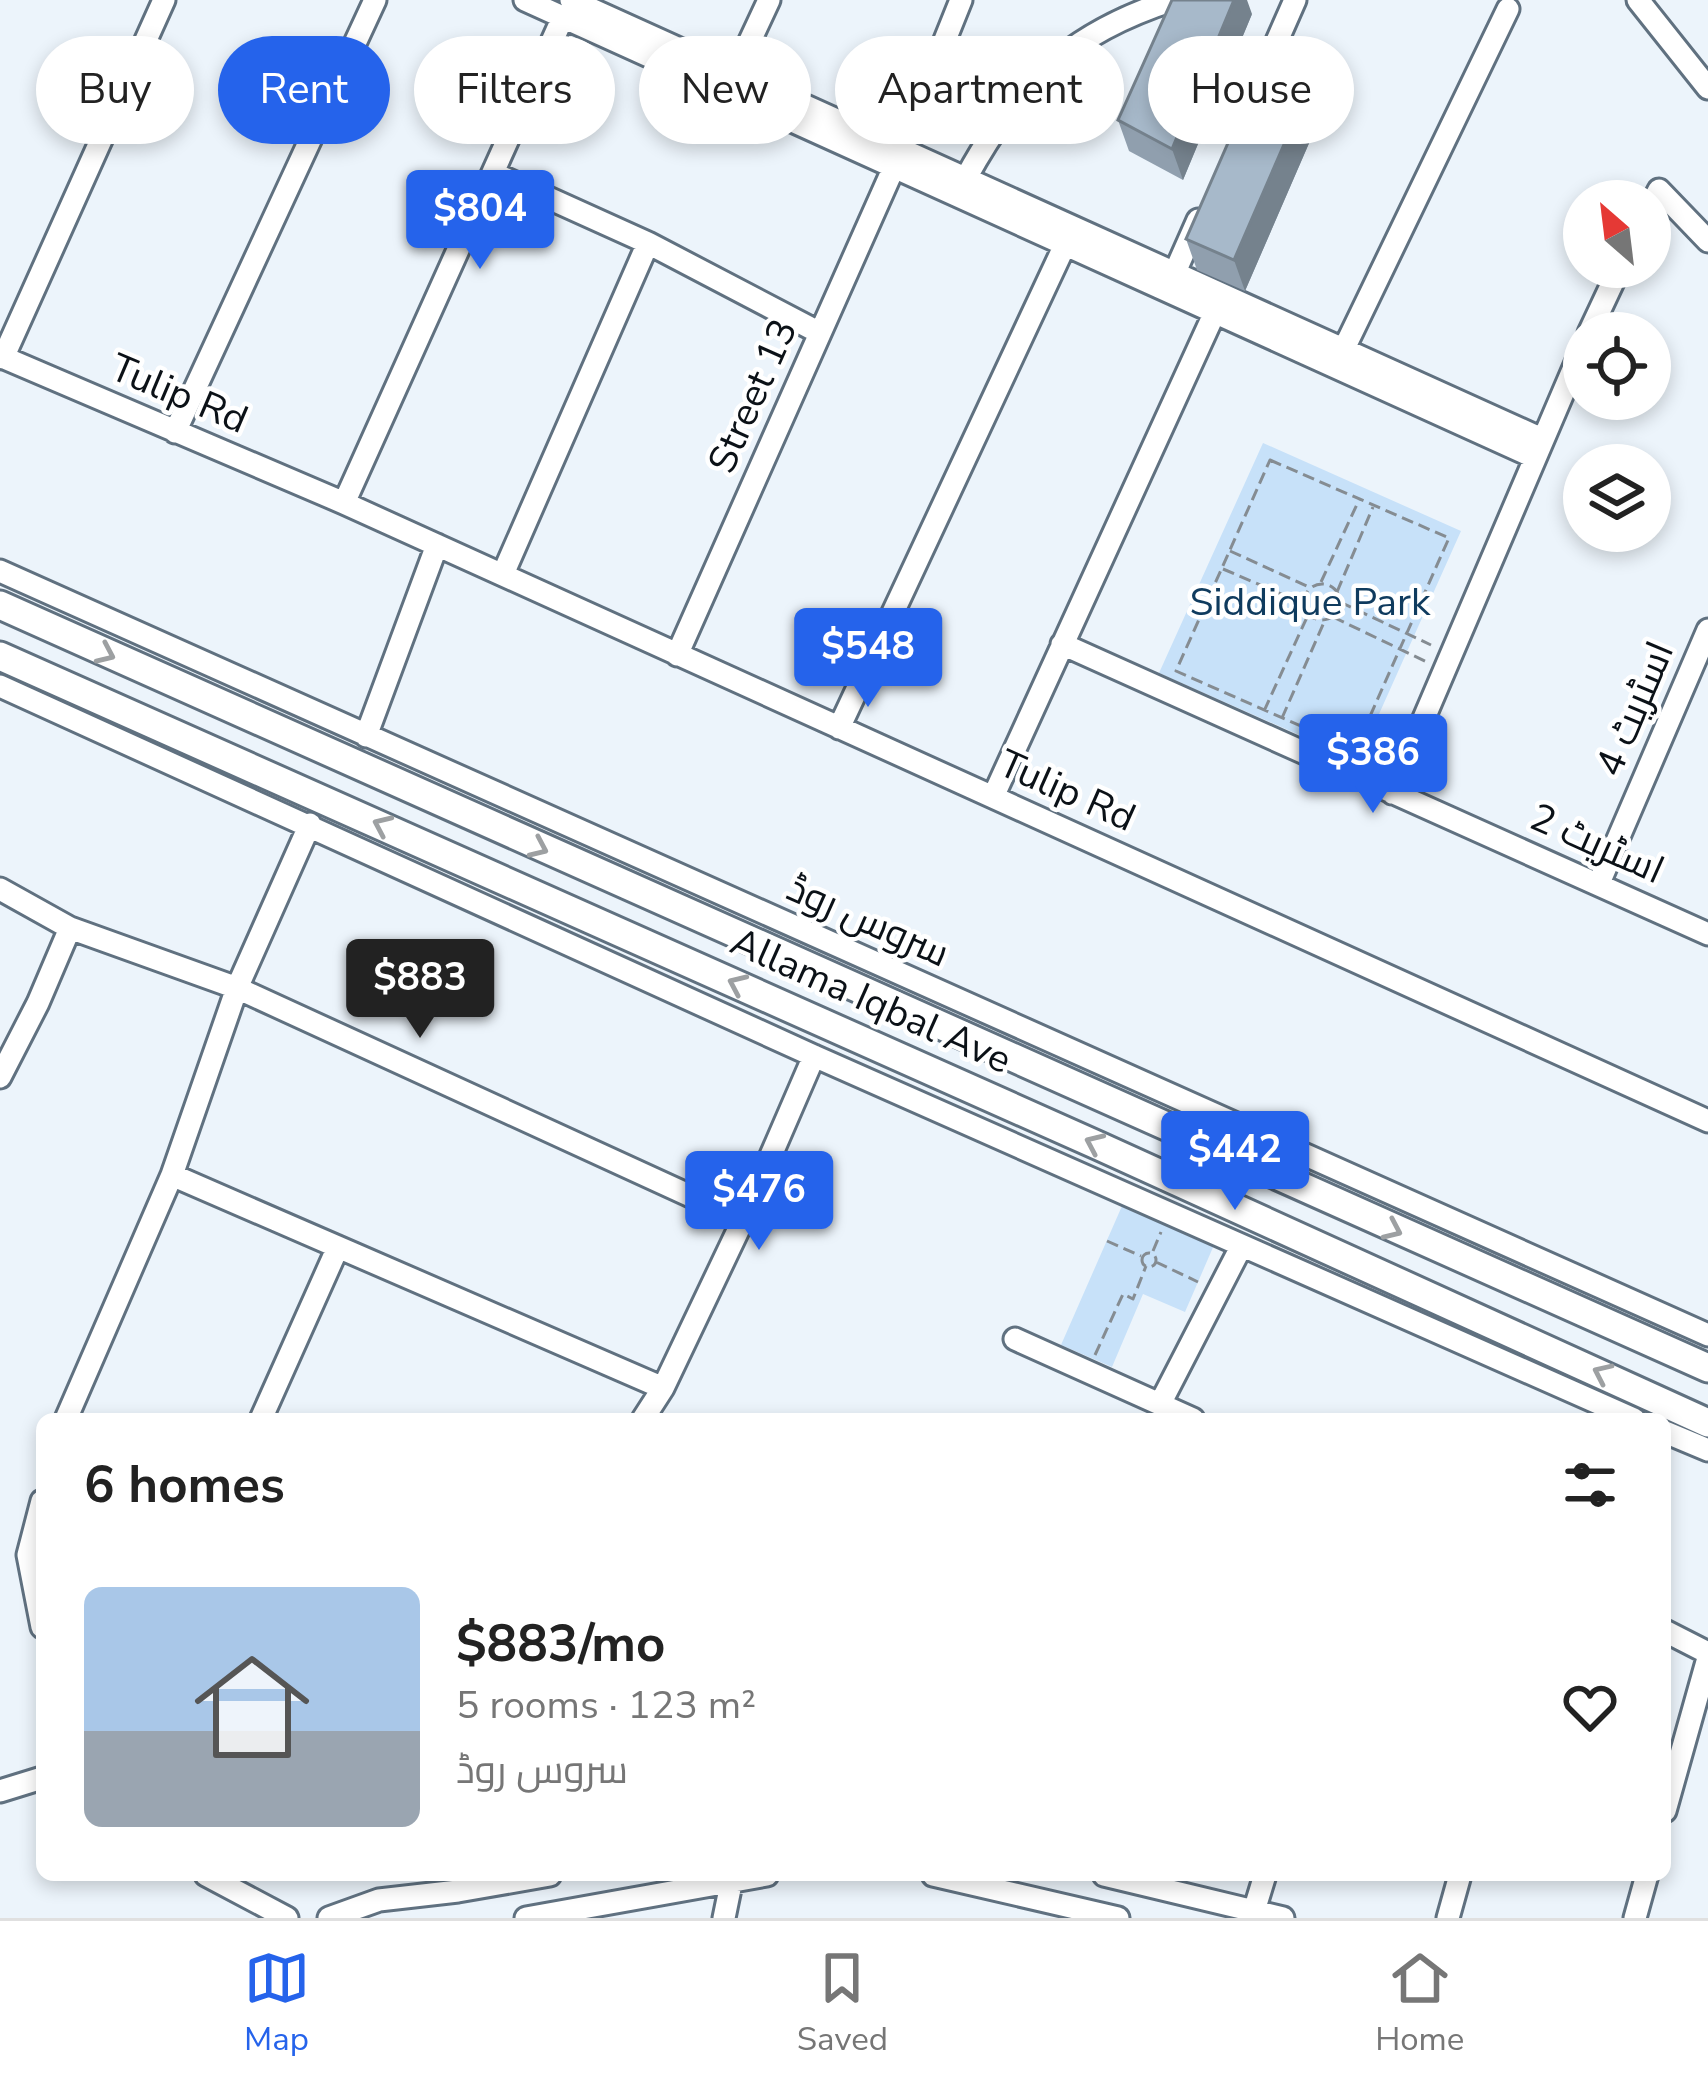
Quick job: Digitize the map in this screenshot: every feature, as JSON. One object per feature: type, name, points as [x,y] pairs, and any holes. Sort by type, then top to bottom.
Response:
[{"type":"main road","name":"Allama Iqbal Ave","points":[[0,605],[1708,1368]]},
{"type":"main road","name":"Allama Iqbal Ave","points":[[0,656],[1708,1423]]},
{"type":"street","points":[[2,357],[164,0]]},
{"type":"street","points":[[176,431],[375,0]]},
{"type":"street","points":[[525,0],[567,9],[1538,448]]},
{"type":"street","points":[[752,36],[769,0]]},
{"type":"street","name":"Street 13","points":[[677,656],[961,0]]},
{"type":"street","points":[[966,178],[994,126],[1031,81],[1130,7],[1173,0]]},
{"type":"street","points":[[1279,36],[1295,0]]},
{"type":"street","points":[[1638,0],[1708,88]]},
{"type":"street","points":[[567,9],[609,8],[662,36]]},
{"type":"street","points":[[344,503],[567,9]]},
{"type":"street","points":[[1340,357],[1508,9]]},
{"type":"street","points":[[811,112],[897,156],[966,178],[1069,235],[1174,272],[1220,302]]},
{"type":"street","points":[[493,173],[648,243],[820,333]]},
{"type":"street","points":[[1671,202],[1708,241]]},
{"type":"street","points":[[1174,272],[1202,209]]},
{"type":"street","points":[[839,728],[1069,235]]},
{"type":"street","points":[[503,574],[648,243]]},
{"type":"street","points":[[993,797],[1220,302]]},
{"type":"street","name":"Tulip Rd","points":[[2,357],[503,574],[1708,1121]]},
{"type":"street","points":[[1392,793],[1563,391]]},
{"type":"street","points":[[366,736],[437,545]]},
{"type":"street","name":"سروس روڈ","points":[[0,571],[1708,1335]]},
{"type":"street","name":"اسٹریٹ 4","points":[[1599,883],[1708,630]]},
{"type":"street","name":"اسٹریٹ 2","points":[[1062,644],[1708,934]]},
{"type":"street","points":[[0,686],[814,1056],[1621,1413]]},
{"type":"street","points":[[69,1413],[172,1175],[237,988],[310,824]]},
{"type":"street","points":[[0,889],[70,928],[237,988],[743,1220]]},
{"type":"street","points":[[0,1077],[70,928]]},
{"type":"street","points":[[647,1413],[743,1220],[814,1056]]},
{"type":"street","points":[[172,1175],[663,1388]]},
{"type":"street","points":[[264,1413],[338,1247]]},
{"type":"street","points":[[1160,1404],[1241,1247]]},
{"type":"street","points":[[1015,1339],[1180,1413]]},
{"type":"street","points":[[1671,1435],[1708,1450]]},
{"type":"street","points":[[36,1525],[28,1556],[36,1597]]},
{"type":"street","points":[[1671,1634],[1708,1656],[1671,1789]]},
{"type":"street","points":[[0,1791],[36,1780]]},
{"type":"street","points":[[217,1881],[287,1918]]},
{"type":"street","points":[[329,1918],[380,1900],[518,1881]]},
{"type":"street","points":[[526,1918],[721,1881]]},
{"type":"street","points":[[724,1918],[732,1881]]},
{"type":"street","points":[[959,1881],[1118,1918]]},
{"type":"street","points":[[1129,1881],[1282,1918]]},
{"type":"street","points":[[1254,1911],[1263,1881]]},
{"type":"street","points":[[1448,1918],[1458,1881]]},
{"type":"street","points":[[1635,1918],[1645,1881]]},
{"type":"path","points":[[1270,460],[1359,500],[1449,538],[1355,750],[1176,671],[1270,460]]},
{"type":"path","points":[[1320,584],[1359,500]]},
{"type":"path","points":[[1308,615],[1325,620],[1333,617],[1340,602],[1337,592],[1374,506]]},
{"type":"path","points":[[1229,550],[1310,587],[1320,584],[1337,592]]},
{"type":"path","points":[[1223,569],[1303,604],[1308,615],[1265,710]]},
{"type":"path","points":[[1303,604],[1310,587]]},
{"type":"path","points":[[1340,602],[1408,633],[1447,663]]},
{"type":"path","points":[[1333,617],[1400,648],[1447,663]]},
{"type":"path","points":[[1282,718],[1325,620]]},
{"type":"path","points":[[1142,1257],[1152,1253],[1168,1214]]},
{"type":"path","points":[[1087,1371],[1124,1294],[1133,1299],[1146,1266],[1142,1257],[1107,1241]]},
{"type":"path","points":[[1152,1253],[1156,1262],[1218,1292]]},
{"type":"path","points":[[1146,1266],[1156,1262]]},
{"type":"green space","name":"Siddique Park","points":[[1263,443],[1461,531],[1358,761],[1159,673]]},
{"type":"green space","points":[[1122,1206],[1214,1245],[1185,1312],[1143,1294],[1112,1367],[1061,1345]]},
{"type":"building","points":[[1172,0],[1234,0],[1219,36],[1156,36]]},
{"type":"building","points":[[1148,53],[1148,136],[1124,123],[1124,107]]},
{"type":"building","points":[[1228,144],[1284,144],[1234,260],[1186,239]]}]
